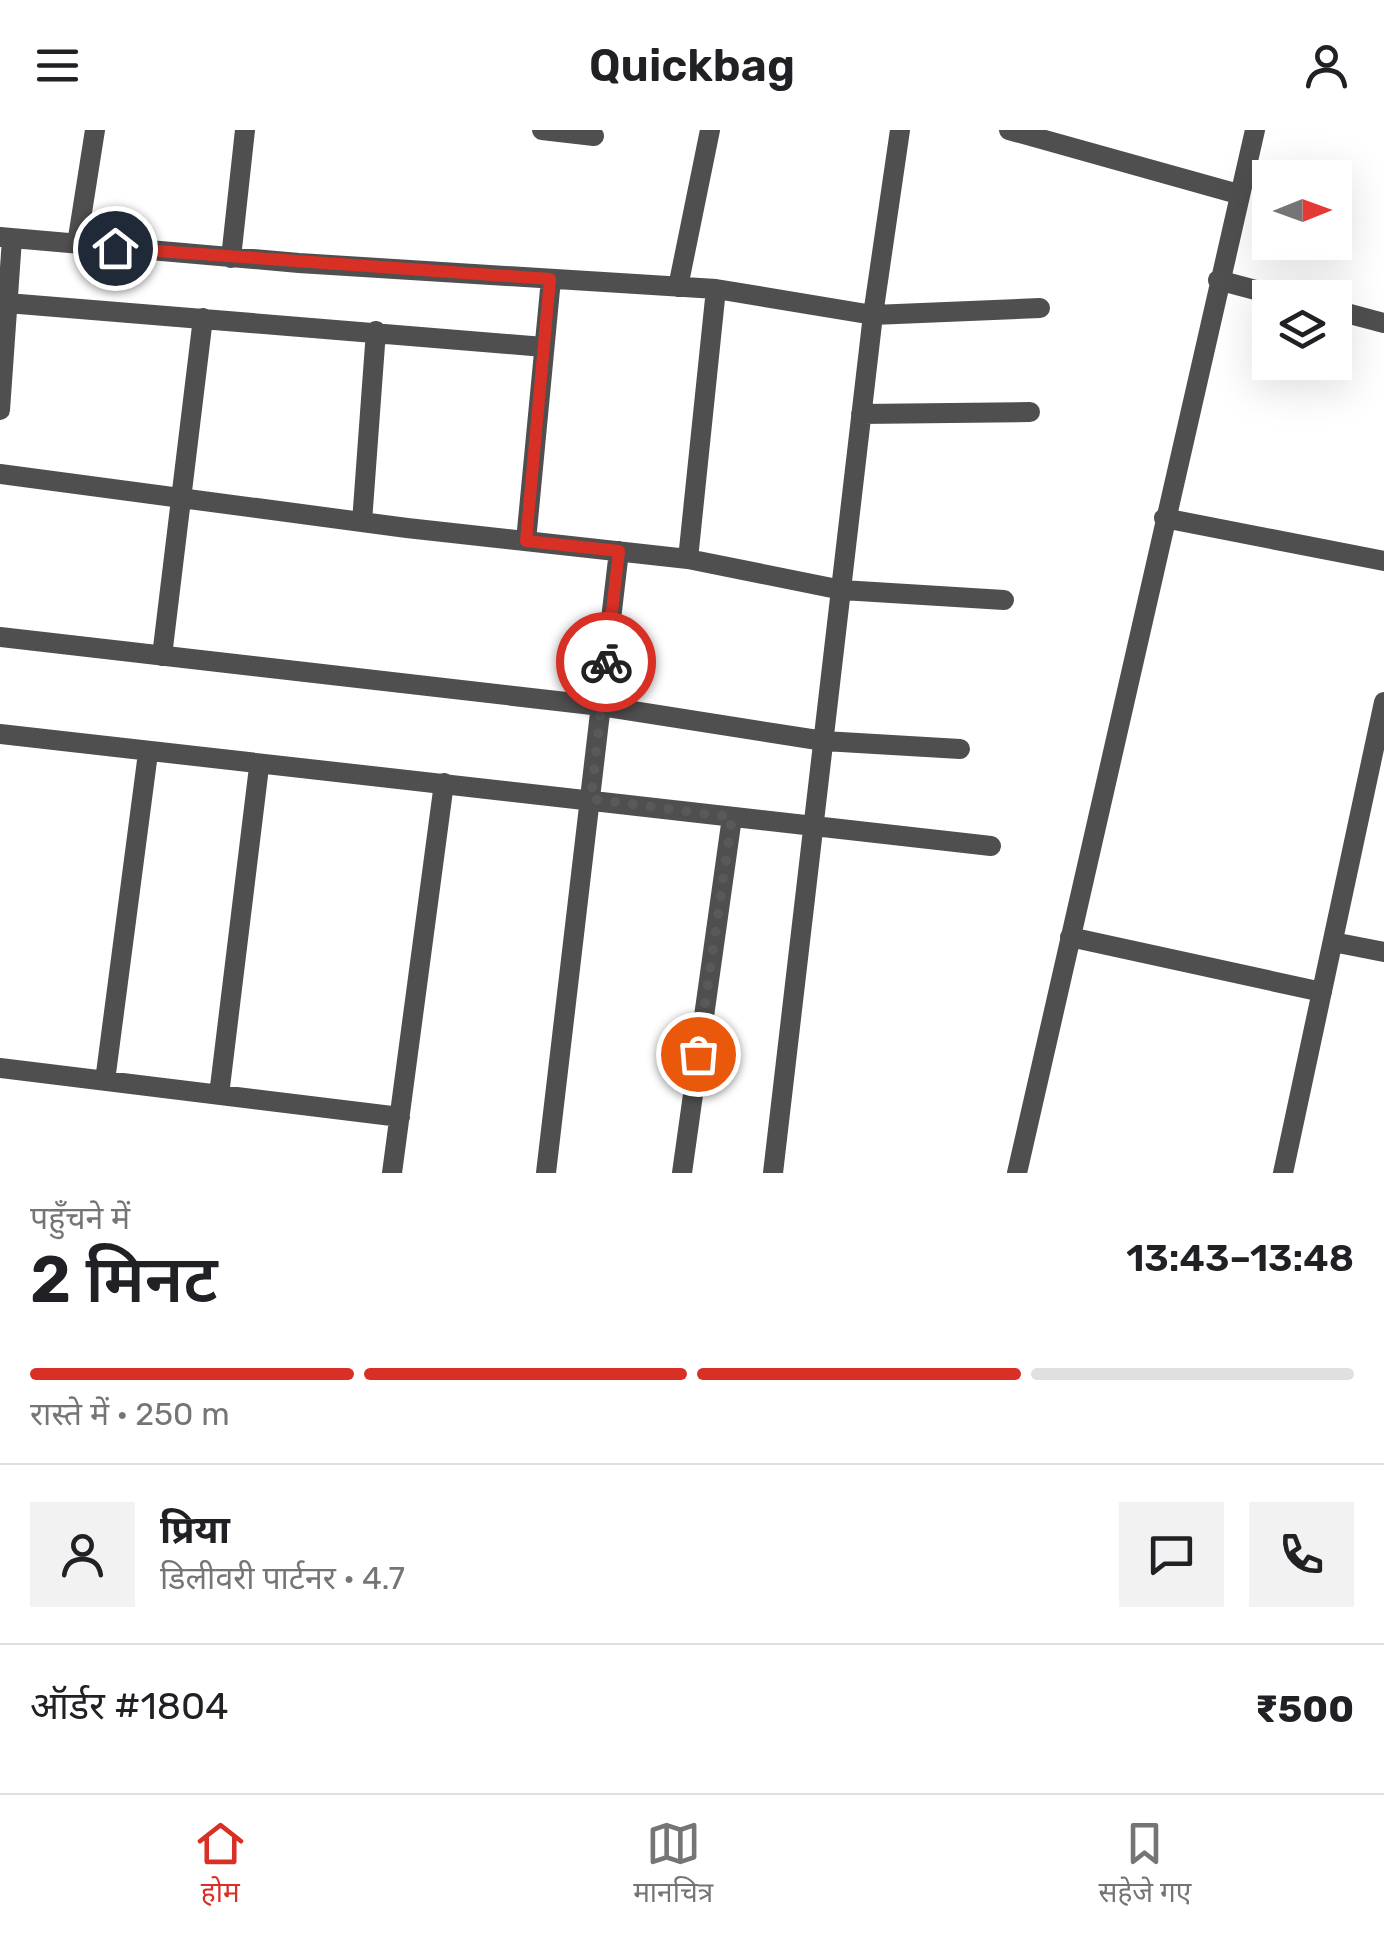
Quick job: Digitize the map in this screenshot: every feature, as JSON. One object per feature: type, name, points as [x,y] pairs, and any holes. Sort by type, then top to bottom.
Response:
[{"type":"street","points":[[77,244],[95,130]]},
{"type":"street","points":[[232,258],[245,130]]},
{"type":"street","points":[[542,130],[594,136]]},
{"type":"street","points":[[678,287],[710,130]]},
{"type":"street","points":[[773,1173],[872,315],[900,130]]},
{"type":"street","points":[[1009,130],[1238,194]]},
{"type":"street","points":[[1017,1173],[1255,130]]},
{"type":"street","points":[[0,410],[7,302],[6,238],[232,258],[716,289],[872,315],[1040,308]]},
{"type":"street","points":[[526,541],[550,279]]},
{"type":"street","points":[[1218,280],[1252,289]]},
{"type":"street","points":[[688,559],[716,289]]},
{"type":"street","points":[[7,302],[544,347]]},
{"type":"street","points":[[1352,315],[1384,323]]},
{"type":"street","points":[[162,656],[203,318]]},
{"type":"street","points":[[362,522],[376,331]]},
{"type":"street","points":[[861,414],[1030,412]]},
{"type":"street","points":[[0,474],[362,522],[688,559],[842,590],[1004,600]]},
{"type":"street","points":[[1164,518],[1384,561]]},
{"type":"street","points":[[546,1173],[619,551]]},
{"type":"street","points":[[0,637],[601,706],[824,742],[960,748]]},
{"type":"street","points":[[1284,1173],[1384,702]]},
{"type":"street","points":[[0,734],[259,767],[444,783],[991,846]]},
{"type":"street","points":[[105,1081],[148,753]]},
{"type":"street","points":[[220,1095],[259,767]]},
{"type":"street","points":[[392,1173],[444,783]]},
{"type":"street","points":[[682,1173],[732,817]]},
{"type":"street","points":[[1070,936],[1322,992]]},
{"type":"street","points":[[1333,942],[1384,952]]},
{"type":"street","points":[[0,1068],[400,1116]]},
{"type":"way so far","points":[[606,662],[591,799],[732,817],[698,1054]]},
{"type":"route","points":[[115,248],[550,279],[526,541],[619,551],[606,662]]}]
